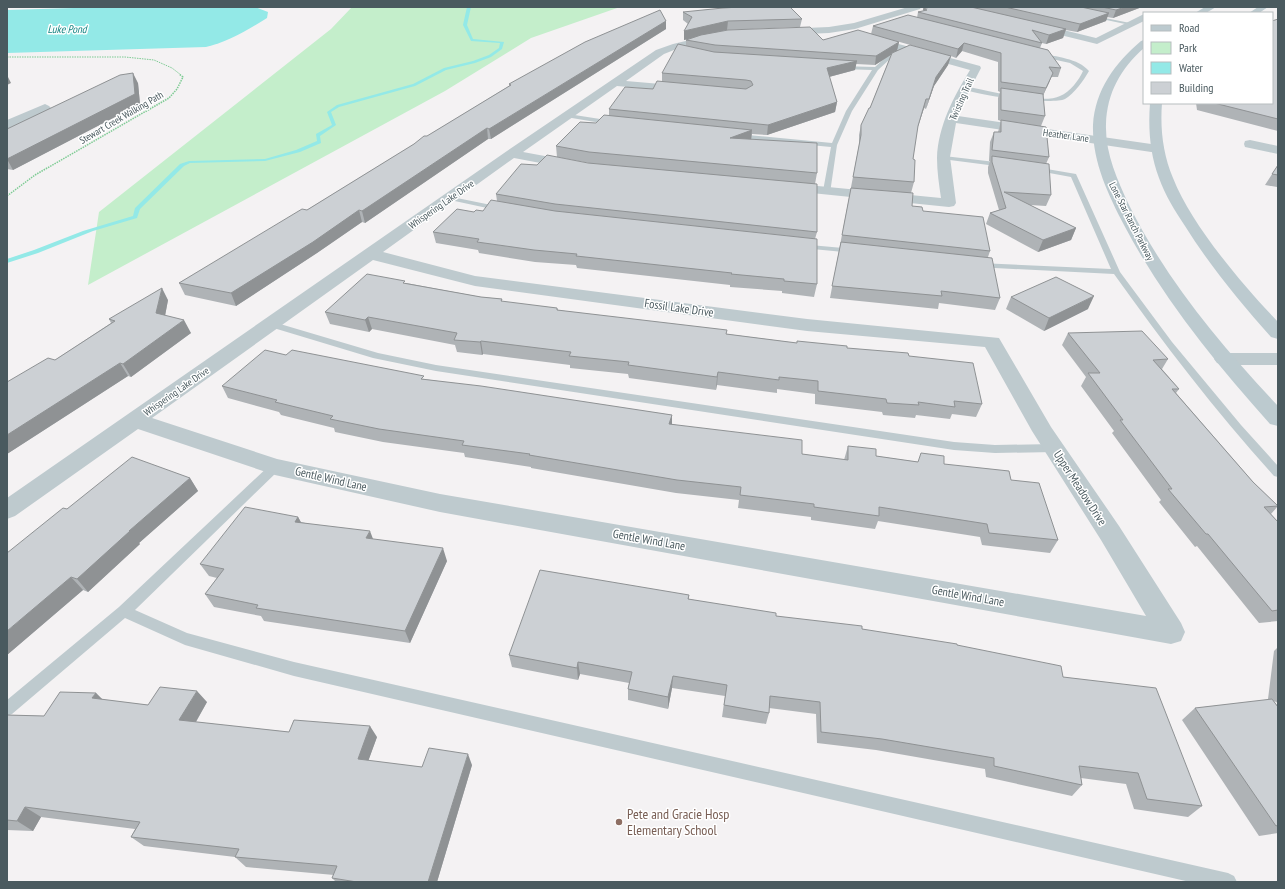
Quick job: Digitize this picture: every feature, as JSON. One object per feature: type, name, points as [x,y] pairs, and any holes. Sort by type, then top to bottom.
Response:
[{"type":"main road","points":[[1201,12],[1212,7]]},
{"type":"main road","points":[[1255,12],[1264,7]]},
{"type":"main road","name":"Lone Star Ranch Parkway","points":[[1143,44],[1135,50],[1119,68],[1107,86],[1100,112],[1100,140],[1106,166],[1116,192],[1142,246],[1185,310],[1224,359],[1278,419]]},
{"type":"main road","points":[[1156,104],[1155,112],[1158,148],[1166,178],[1176,200],[1226,274],[1278,333]]},
{"type":"street","points":[[769,32],[842,28],[892,17],[918,7]]},
{"type":"street","points":[[1028,25],[1097,41],[1143,18]]},
{"type":"street","points":[[842,28],[875,40],[911,50]]},
{"type":"street","name":"Whispering Lake Drive","points":[[7,510],[512,154],[660,52],[698,40],[727,34]]},
{"type":"street","name":"Twisting Trail","points":[[827,191],[949,203],[944,152],[951,119],[964,88],[976,68],[911,50]]},
{"type":"street","points":[[616,83],[699,90]]},
{"type":"street","points":[[7,125],[45,108],[14,109]]},
{"type":"street","name":"Heather Lane","points":[[951,119],[1158,148]]},
{"type":"street","points":[[1250,144],[1278,150]]},
{"type":"street","points":[[512,154],[582,167]]},
{"type":"street","points":[[771,186],[827,191]]},
{"type":"street","name":"Fossil Lake Drive","points":[[370,254],[475,281],[807,325],[992,342]]},
{"type":"street","name":"Upper Meadow Drive","points":[[992,342],[1054,448],[1110,533],[1171,632]]},
{"type":"street","points":[[1224,359],[1278,359]]},
{"type":"street","name":"Gentle Wind Lane","points":[[135,420],[276,467],[440,503],[1171,632]]},
{"type":"lane","points":[[1087,15],[1130,24]]},
{"type":"lane","points":[[670,48],[685,52]]},
{"type":"lane","points":[[827,191],[834,145],[849,111],[876,69],[888,58],[911,50]]},
{"type":"lane","points":[[964,88],[1040,100],[1056,100],[1066,95],[1086,71],[1077,64],[1032,53]]},
{"type":"lane","points":[[838,66],[876,69]]},
{"type":"lane","points":[[568,116],[620,124]]},
{"type":"lane","points":[[727,135],[834,145]]},
{"type":"lane","points":[[944,158],[1013,167]]},
{"type":"lane","points":[[1028,169],[1074,174],[1116,272],[1174,350],[1237,428],[1278,473]]},
{"type":"lane","points":[[450,198],[511,211]]},
{"type":"lane","points":[[791,244],[861,252]]},
{"type":"lane","points":[[971,264],[1046,270],[1116,272]]},
{"type":"lane","points":[[270,324],[376,356],[436,368],[954,446],[995,449],[1054,448]]},
{"type":"lane","points":[[7,709],[124,611],[276,467]]},
{"type":"lane","points":[[124,611],[185,639],[294,669],[1228,882]]},
{"type":"path","name":"Stewart Creek Walking Path","points":[[7,57],[126,57],[154,60],[172,68],[183,77],[177,89],[169,98],[35,174],[7,196]]},
{"type":"green space","points":[[352,7],[620,7],[531,38],[445,91],[88,285],[99,212],[331,29]]},
{"type":"water","name":"Luke Pond","points":[[107,7],[255,7],[268,12],[267,18],[252,27],[230,39],[206,47],[7,53],[7,10]]},
{"type":"building","points":[[740,7],[790,7],[802,19],[728,21],[684,31],[692,17],[683,12]]},
{"type":"building","points":[[930,7],[971,7],[1066,29],[1049,35],[1032,30],[1042,43],[918,12],[927,10],[923,9]]},
{"type":"building","points":[[1005,7],[1081,7],[1109,13],[1080,24]]},
{"type":"building","points":[[1102,7],[1125,7],[1116,10]]},
{"type":"building","points":[[660,10],[666,21],[489,129],[487,128],[362,211],[359,210],[313,242],[231,293],[179,283],[302,209],[307,210],[414,144],[424,136],[427,136],[511,85],[509,84],[585,42]]},
{"type":"building","points":[[908,15],[1048,50],[1061,68],[1049,67],[1053,73],[1046,88],[1001,82],[1001,53],[964,43],[958,49],[873,26]]},
{"type":"building","points":[[1278,19],[1278,119],[1218,104],[1273,104],[1273,21]]},
{"type":"building","points":[[810,27],[823,40],[858,30],[899,42],[876,56],[715,45],[686,40],[701,35],[728,30]]},
{"type":"building","points":[[678,44],[714,52],[857,61],[827,68],[837,102],[768,125],[609,109],[625,87],[653,89],[657,81],[746,89],[753,85],[751,81],[746,80],[662,73]]},
{"type":"building","points":[[910,45],[951,56],[936,77],[929,99],[926,99],[918,126],[913,159],[915,160],[914,182],[853,177],[861,135],[861,125],[870,108],[892,53]]},
{"type":"building","points":[[133,73],[135,94],[7,159],[7,129],[120,75]]},
{"type":"building","points":[[1001,88],[1043,94],[1045,116],[1001,110]]},
{"type":"building","points":[[604,115],[752,130],[730,138],[817,143],[817,173],[589,152],[556,146],[580,122],[596,123]]},
{"type":"building","points":[[1001,120],[1046,127],[1049,157],[992,150],[994,132],[1001,132]]},
{"type":"building","points":[[547,155],[588,163],[817,184],[817,232],[555,204],[496,194],[521,164],[537,165]]},
{"type":"building","points":[[992,156],[1049,164],[1051,195],[1004,192],[1076,228],[1043,240],[990,213],[1006,208],[992,162]]},
{"type":"building","points":[[1278,165],[1278,175],[1272,174]]},
{"type":"building","points":[[851,188],[913,193],[912,206],[922,207],[923,211],[983,217],[990,251],[842,235]]},
{"type":"building","points":[[491,200],[555,211],[817,239],[817,284],[576,256],[577,254],[477,242],[479,239],[433,232],[457,209],[474,212],[476,210],[483,211]]},
{"type":"building","points":[[841,242],[992,258],[1000,298],[941,291],[942,296],[832,286]]},
{"type":"building","points":[[367,274],[405,281],[403,283],[481,297],[502,299],[501,301],[557,308],[557,310],[727,330],[726,334],[797,343],[797,341],[847,346],[847,348],[908,353],[909,356],[973,363],[982,404],[954,401],[955,407],[918,402],[919,405],[887,403],[886,399],[818,391],[818,381],[779,377],[779,380],[718,372],[717,377],[628,365],[629,362],[569,356],[571,352],[481,341],[454,340],[457,333],[368,317],[365,320],[325,312]]},
{"type":"building","points":[[1056,277],[1094,296],[1049,318],[1011,297]]},
{"type":"building","points":[[162,288],[156,313],[184,320],[123,364],[120,363],[7,435],[7,382],[48,358],[55,360],[115,321],[109,319]]},
{"type":"building","points":[[1142,331],[1168,359],[1153,360],[1179,389],[1172,389],[1253,482],[1278,506],[1264,507],[1278,522],[1278,610],[1272,611],[1208,534],[1206,534],[1168,489],[1172,489],[1120,420],[1123,420],[1088,373],[1100,373],[1068,333]]},
{"type":"building","points":[[265,350],[286,355],[292,350],[424,376],[421,379],[481,386],[672,415],[669,424],[802,440],[802,454],[848,460],[848,446],[876,449],[876,456],[918,462],[921,453],[944,456],[944,464],[1009,471],[1011,480],[1039,483],[1058,540],[989,533],[987,524],[879,507],[879,516],[814,507],[814,504],[740,495],[741,487],[677,480],[529,455],[530,454],[462,445],[464,441],[379,429],[330,419],[333,416],[275,402],[277,400],[222,386]]},
{"type":"building","points":[[132,457],[190,478],[77,579],[71,577],[7,631],[7,553],[63,508],[67,509]]},
{"type":"building","points":[[245,507],[298,517],[295,522],[370,531],[366,538],[443,548],[405,631],[256,608],[258,605],[205,594],[224,569],[200,564]]},
{"type":"building","points":[[540,570],[689,595],[688,599],[776,613],[776,616],[862,626],[862,629],[957,644],[1061,666],[1063,677],[1156,688],[1202,806],[1147,799],[1138,773],[1079,766],[1082,785],[994,766],[994,758],[882,739],[821,732],[820,702],[770,696],[769,713],[724,705],[727,685],[673,676],[668,697],[628,689],[632,672],[578,662],[577,668],[509,655]]},
{"type":"building","points":[[160,687],[197,691],[179,720],[289,732],[294,720],[370,726],[358,759],[422,767],[429,748],[468,754],[428,882],[357,882],[332,878],[337,866],[235,857],[239,849],[131,837],[140,822],[25,807],[17,821],[7,820],[7,715],[44,716],[60,692],[96,693],[92,698],[148,705]]},
{"type":"building","points":[[1272,699],[1278,707],[1278,825],[1276,826],[1195,708]]},
{"type":"waterway","points":[[7,261],[91,230],[135,217],[137,209],[182,165],[189,162],[265,160],[298,151],[319,142],[318,135],[334,125],[329,112],[338,106],[414,85],[445,69],[474,62],[490,56],[501,48],[502,42],[472,40],[465,25],[469,7]]},
{"type":"place","name":"Pete and Gracie Hosp Elementary School","points":[[619,822]]}]
